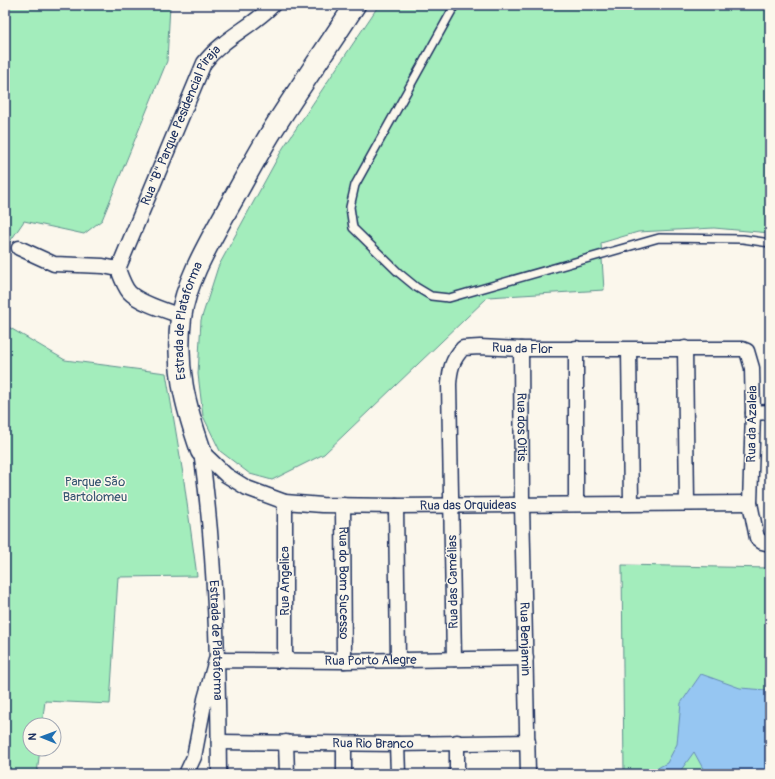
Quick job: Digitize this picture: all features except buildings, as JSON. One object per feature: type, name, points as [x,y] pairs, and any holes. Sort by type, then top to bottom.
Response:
[{"type":"main road","name":"Estrada de Plataforma","points":[[201,451],[188,414],[180,380],[179,346],[181,316],[199,264],[271,132],[355,5]]},
{"type":"street","name":"Rua \"B\" Parque Pesidencial Piraja","points":[[118,269],[204,63],[214,50],[265,14],[273,5]]},
{"type":"street","points":[[19,248],[54,264],[103,266],[118,269],[124,284],[130,293],[149,303],[181,316]]},
{"type":"street","name":"Rua da Flor","points":[[451,504],[450,367],[455,357],[463,348],[480,347],[521,350],[576,348],[629,350],[685,348],[742,349]]},
{"type":"street","points":[[576,348],[576,503]]},
{"type":"street","points":[[685,348],[688,503]]},
{"type":"street","name":"Rua da Azaleia","points":[[742,349],[747,352],[752,368],[753,413],[750,503],[757,538],[762,542],[770,544]]},
{"type":"street","name":"Rua dos Oitis","points":[[521,350],[522,505]]},
{"type":"street","points":[[629,350],[631,503]]},
{"type":"street","points":[[753,413],[770,412]]},
{"type":"street","name":"Rua das Orquideas","points":[[201,451],[226,475],[246,488],[284,502],[322,505],[396,506],[451,504],[522,505],[576,503],[750,503]]},
{"type":"street","name":"Estrada de Plataforma","points":[[201,451],[208,504],[216,660],[219,774]]},
{"type":"street","name":"Rua Angelica","points":[[284,502],[285,661]]},
{"type":"street","name":"Rua das Camélias","points":[[451,504],[454,659]]},
{"type":"street","name":"Rua do Bom Sucesso","points":[[342,505],[344,661]]},
{"type":"street","name":"Rua Benjamin","points":[[522,505],[528,774]]},
{"type":"street","points":[[396,506],[398,660]]},
{"type":"street","name":"Rua Porto Alegre","points":[[216,660],[344,661],[526,658]]},
{"type":"street","points":[[186,774],[194,757],[205,699],[216,660]]},
{"type":"street","name":"Rua Rio Branco","points":[[218,742],[397,744],[528,742]]},
{"type":"street","points":[[286,742],[287,774]]},
{"type":"street","points":[[457,742],[457,774]]},
{"type":"street","points":[[344,744],[344,774]]},
{"type":"street","points":[[397,744],[398,774]]},
{"type":"lane","points":[[455,5],[355,185],[350,207],[353,228],[399,273],[416,287],[431,296],[449,298],[659,238],[743,239],[770,243]]},
{"type":"green space","points":[[5,5],[170,5],[167,61],[102,220],[84,234],[24,221],[5,249]]},
{"type":"green space","points":[[379,5],[770,5],[770,233],[714,228],[638,232],[601,243],[604,290],[488,297],[324,454],[272,480],[250,474],[220,451],[203,416],[198,374],[201,320],[218,267],[283,148]]},
{"type":"green space","name":"Parque São Bartolomeu","points":[[5,325],[65,360],[166,373],[183,474],[197,576],[118,577],[110,704],[45,701],[43,717],[22,717],[22,757],[39,757],[37,774],[5,774]]},
{"type":"green space","points":[[622,565],[770,568],[770,774],[624,774]]},
{"type":"water","points":[[701,674],[740,688],[766,690],[770,695],[770,774],[706,774],[694,752],[678,774],[655,774],[652,771],[667,763],[677,744],[681,703]]}]
